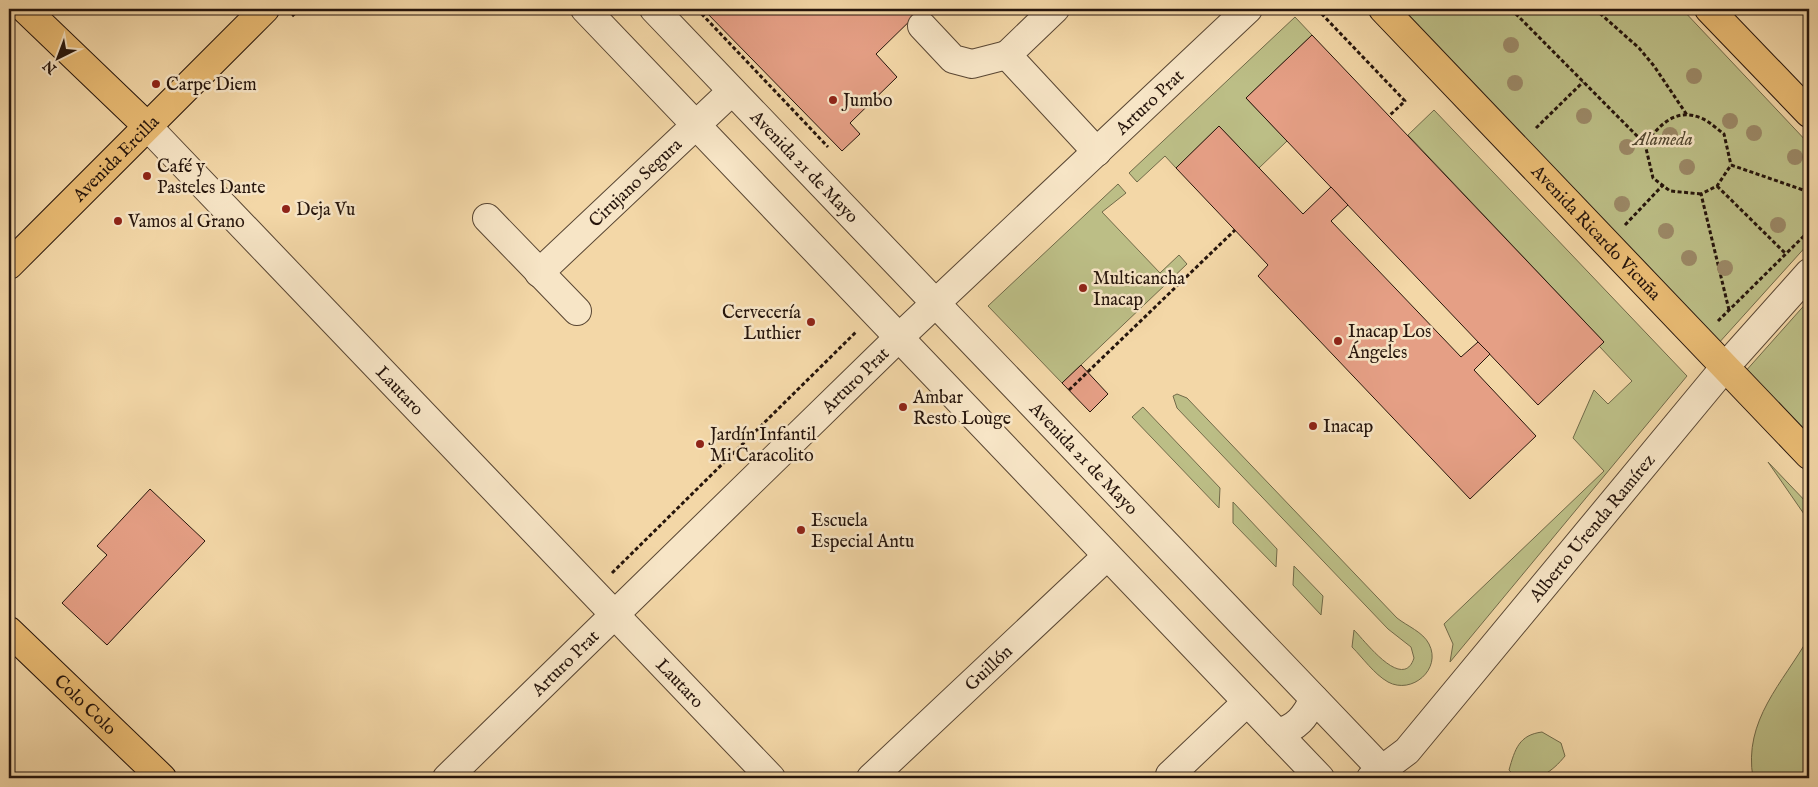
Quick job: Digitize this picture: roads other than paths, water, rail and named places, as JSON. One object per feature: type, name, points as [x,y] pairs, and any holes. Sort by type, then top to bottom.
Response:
[{"type":"main road","name":"Lautaro","points":[[25,9],[147,126]]},
{"type":"main road","name":"Avenida Ercilla","points":[[9,264],[265,9]]},
{"type":"main road","name":"Avenida Ricardo Vicuña","points":[[1382,9],[1809,455]]},
{"type":"main road","points":[[1709,9],[1809,113]]},
{"type":"main road","name":"Colo Colo","points":[[9,631],[162,778]]},
{"type":"street","points":[[585,9],[1320,778]]},
{"type":"street","name":"Avenida 21 de Mayo","points":[[654,9],[1314,699],[1381,775]]},
{"type":"street","points":[[922,26],[953,59],[972,64],[1007,55],[1056,9]]},
{"type":"street","name":"Arturo Prat","points":[[447,778],[899,338],[1248,9]]},
{"type":"street","points":[[1007,55],[1097,152]]},
{"type":"street","name":"Cirujano Segura","points":[[540,273],[732,90]]},
{"type":"street","name":"Lautaro","points":[[147,126],[771,778]]},
{"type":"street","points":[[487,218],[577,311]]},
{"type":"street","name":"Alberto Urenda Ramírez","points":[[1381,775],[1407,751],[1725,366],[1809,273]]},
{"type":"street","name":"Guillón","points":[[871,778],[1106,556]]},
{"type":"street","points":[[1277,734],[1291,730],[1305,715],[1314,699]]},
{"type":"street","points":[[1170,775],[1247,702]]},
{"type":"place","name":"Carpe Diem","points":[[156,84]]},
{"type":"place","name":"Jumbo","points":[[833,100]]},
{"type":"place","name":"Café y Pasteles Dante","points":[[147,176]]},
{"type":"place","name":"Deja Vu","points":[[286,209]]},
{"type":"place","name":"Vamos al Grano","points":[[118,221]]},
{"type":"place","name":"Multicancha Inacap","points":[[1083,288]]},
{"type":"place","name":"Cervecería Luthier","points":[[811,322]]},
{"type":"place","name":"Inacap Los Ángeles","points":[[1338,341]]},
{"type":"place","name":"Ambar Resto Louge","points":[[903,407]]},
{"type":"place","name":"Inacap","points":[[1313,426]]},
{"type":"place","name":"Jardín Infantil Mi Caracolito","points":[[700,444]]},
{"type":"place","name":"Escuela Especial Antu","points":[[801,530]]},
{"type":"park label","name":"Alameda","points":[[1663,139]]}]
